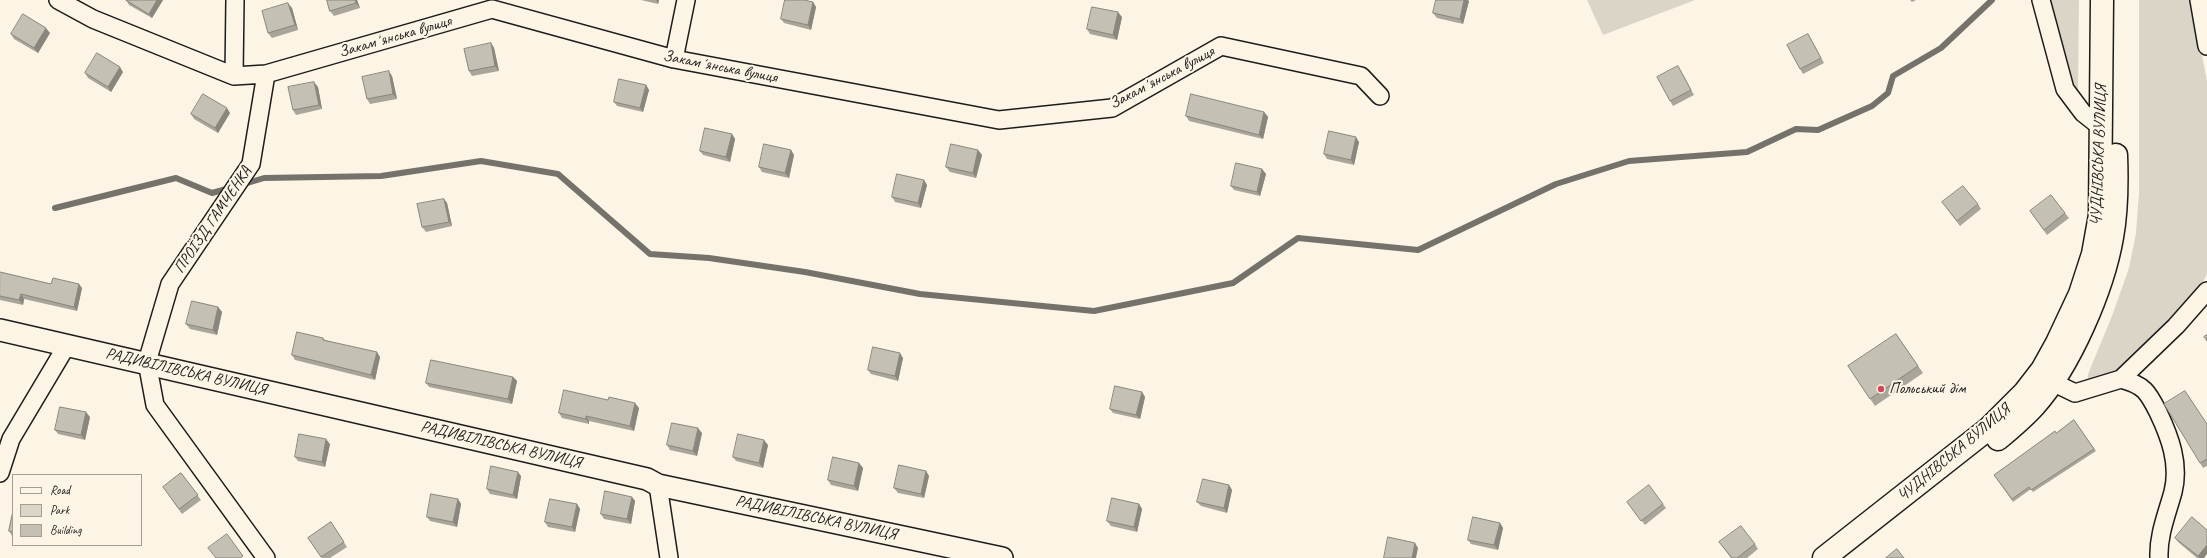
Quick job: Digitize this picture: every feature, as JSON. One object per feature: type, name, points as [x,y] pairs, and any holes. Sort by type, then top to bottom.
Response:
[{"type":"main road","name":"ЧУДНІВСЬКА ВУЛИЦЯ","points":[[1846,558],[2006,433],[2034,406],[2057,343],[2080,294],[2093,254],[2100,215],[2102,0]]},
{"type":"main road","name":"ЧУДНІВСЬКА ВУЛИЦЯ","points":[[1824,558],[1988,429],[2025,392],[2045,379],[2071,350],[2090,308],[2106,266],[2112,236],[2116,202],[2116,0]]},
{"type":"street","name":"Закамʼянська вулиця","points":[[58,0],[93,18],[234,76],[266,74],[492,9],[674,59],[999,120],[1112,108],[1221,46],[1361,76],[1380,96]]},
{"type":"street","points":[[234,76],[235,0]]},
{"type":"street","points":[[674,59],[686,0]]},
{"type":"street","points":[[2041,0],[2065,89],[2083,113],[2102,128]]},
{"type":"street","points":[[2199,0],[2207,46]]},
{"type":"street","name":"ПРОЇЗД ГАМЧЕНКА","points":[[147,362],[170,284],[251,164],[266,74]]},
{"type":"street","points":[[2045,379],[2075,393],[2122,379],[2176,326],[2207,291]]},
{"type":"street","name":"РАДИВІЛІВСЬКА ВУЛИЦЯ","points":[[0,330],[147,362],[647,479],[658,485],[1002,558]]},
{"type":"street","points":[[0,473],[11,439],[67,345]]},
{"type":"street","points":[[147,362],[155,405],[266,558]]},
{"type":"street","points":[[2122,379],[2138,383],[2150,397],[2165,427],[2174,454],[2176,473],[2174,490],[2158,544],[2159,558]]},
{"type":"street","points":[[658,485],[668,558]]},
{"type":"green space","points":[[1587,0],[1695,0],[1603,35]]},
{"type":"green space","points":[[2051,0],[2079,0],[2078,91],[2074,91],[2062,55]]},
{"type":"green space","points":[[2139,0],[2191,0],[2207,81],[2207,274],[2201,286],[2165,327],[2135,356],[2120,368],[2105,377],[2091,382],[2088,380],[2088,374],[2112,316],[2129,268],[2136,233],[2139,193]]},
{"type":"building","points":[[126,0],[157,0],[149,14]]},
{"type":"building","points":[[327,0],[355,0],[356,3],[330,11]]},
{"type":"building","points":[[785,0],[804,0],[813,2],[808,25],[781,19]]},
{"type":"building","points":[[1436,0],[1464,0],[1460,19],[1433,13]]},
{"type":"building","points":[[288,3],[295,25],[268,33],[262,11]]},
{"type":"building","points":[[1092,7],[1118,12],[1113,35],[1087,29]]},
{"type":"building","points":[[23,14],[46,28],[34,48],[11,34]]},
{"type":"building","points":[[1808,34],[1821,58],[1800,69],[1787,45]]},
{"type":"building","points":[[491,43],[495,66],[469,71],[464,49]]},
{"type":"building","points":[[97,53],[120,67],[108,87],[85,73]]},
{"type":"building","points":[[1678,66],[1691,90],[1670,101],[1657,77]]},
{"type":"building","points":[[389,71],[393,94],[367,99],[362,77]]},
{"type":"building","points":[[619,79],[646,85],[640,108],[614,102]]},
{"type":"building","points":[[314,82],[319,105],[293,110],[288,87]]},
{"type":"building","points":[[203,94],[227,108],[215,128],[191,114]]},
{"type":"building","points":[[1191,94],[1264,112],[1259,135],[1186,116]]},
{"type":"building","points":[[705,128],[732,134],[726,157],[700,151]]},
{"type":"building","points":[[1329,131],[1356,137],[1351,160],[1324,154]]},
{"type":"building","points":[[764,144],[791,150],[785,173],[759,167]]},
{"type":"building","points":[[951,144],[978,150],[973,173],[946,167]]},
{"type":"building","points":[[1236,163],[1262,169],[1257,192],[1231,186]]},
{"type":"building","points":[[897,174],[924,180],[918,203],[892,197]]},
{"type":"building","points":[[1963,186],[1978,204],[1957,221],[1942,202]]},
{"type":"building","points":[[2051,195],[2065,213],[2044,230],[2030,211]]},
{"type":"building","points":[[444,199],[449,222],[422,227],[417,204]]},
{"type":"building","points":[[0,272],[51,284],[53,278],[79,284],[74,307],[21,294],[19,300],[0,296]]},
{"type":"building","points":[[192,301],[218,307],[213,330],[186,324]]},
{"type":"building","points":[[297,332],[323,338],[323,340],[377,352],[371,375],[292,355]]},
{"type":"building","name":"Польський дім","points":[[1896,334],[1918,366],[1870,399],[1848,366]]},
{"type":"building","points":[[873,347],[900,353],[895,376],[868,370]]},
{"type":"building","points":[[431,360],[513,377],[508,399],[426,383]]},
{"type":"building","points":[[1115,386],[1142,392],[1136,415],[1110,409]]},
{"type":"building","points":[[564,390],[608,400],[609,397],[635,403],[630,426],[586,416],[586,419],[559,413]]},
{"type":"building","points":[[2185,391],[2207,424],[2207,459],[2200,463],[2164,404]]},
{"type":"building","points":[[60,407],[86,412],[81,435],[55,430]]},
{"type":"building","points":[[2074,420],[2094,449],[2031,490],[2029,487],[2012,499],[1994,475],[2055,431],[2056,433]]},
{"type":"building","points":[[672,423],[698,428],[693,451],[667,445]]},
{"type":"building","points":[[299,434],[326,439],[322,462],[295,457]]},
{"type":"building","points":[[738,434],[764,440],[759,463],[733,457]]},
{"type":"building","points":[[833,457],[859,463],[854,486],[828,480]]},
{"type":"building","points":[[899,465],[926,471],[921,494],[894,488]]},
{"type":"building","points":[[491,466],[518,472],[513,495],[487,489]]},
{"type":"building","points":[[181,473],[198,495],[179,509],[163,487]]},
{"type":"building","points":[[1203,479],[1229,485],[1224,508],[1197,502]]},
{"type":"building","points":[[1649,485],[1663,504],[1641,521],[1627,502]]},
{"type":"building","points":[[605,491],[632,497],[627,519],[601,514]]},
{"type":"building","points":[[431,494],[458,499],[453,522],[427,517]]},
{"type":"building","points":[[1112,498],[1139,504],[1134,527],[1107,521]]},
{"type":"building","points":[[550,499],[577,504],[572,527],[545,522]]},
{"type":"building","points":[[12,516],[12,532],[9,531]]},
{"type":"building","points":[[1473,517],[1500,523],[1494,545],[1468,540]]},
{"type":"building","points":[[2192,517],[2207,530],[2207,545],[2198,556],[2175,538]]},
{"type":"building","points":[[331,522],[344,542],[321,557],[308,538]]},
{"type":"building","points":[[1741,526],[1755,544],[1737,558],[1732,558],[1719,542]]},
{"type":"building","points":[[227,534],[243,556],[240,558],[216,558],[208,548]]},
{"type":"building","points":[[1388,537],[1415,543],[1412,558],[1384,558]]},
{"type":"building","points":[[1897,549],[1904,558],[1886,558]]},
{"type":"waterway","points":[[241,185],[264,178],[381,176],[481,161],[558,174],[650,254],[709,258],[805,272],[920,294],[1094,311],[1233,283],[1298,238],[1418,250],[1556,184],[1629,161],[1747,152],[1796,129],[1818,130],[1872,106],[1888,93],[1893,76],[1941,48],[1992,0]]},
{"type":"waterway","points":[[55,208],[176,178],[212,193],[230,188]]},
{"type":"place","name":"Польський дім","points":[[1881,389]]}]
